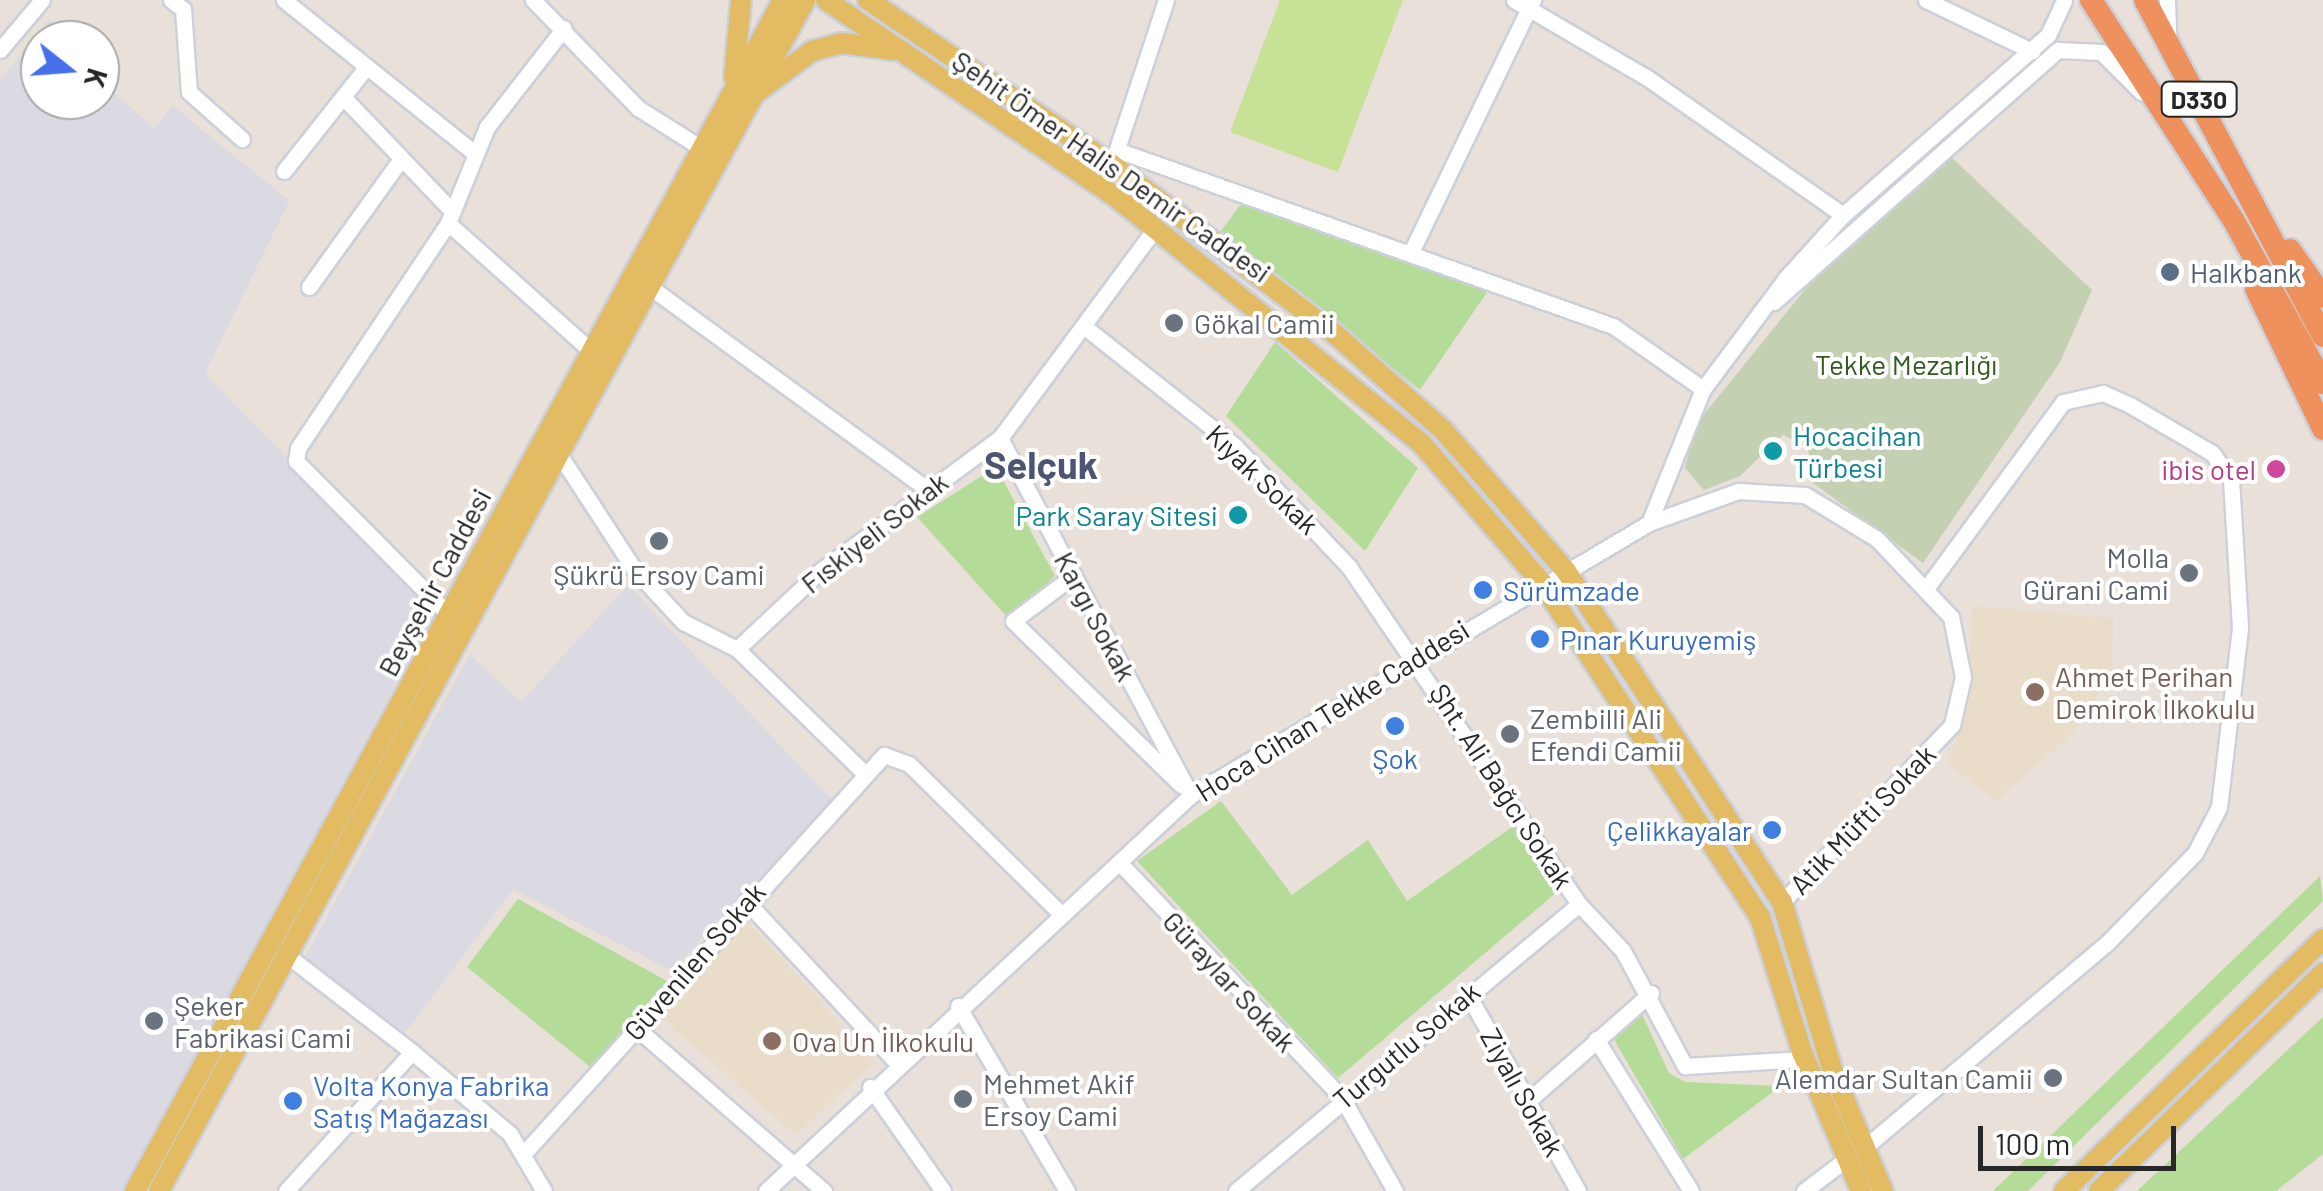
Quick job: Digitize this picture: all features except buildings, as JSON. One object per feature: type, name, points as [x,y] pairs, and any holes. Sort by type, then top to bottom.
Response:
[{"type":"highway","name":"D330","points":[[2091,0],[2146,97],[2194,155]]},
{"type":"highway","name":"D330","points":[[2145,0],[2323,336]]},
{"type":"highway","points":[[2194,155],[2323,382]]},
{"type":"highway","points":[[2194,155],[2323,429]]},
{"type":"highway","points":[[2250,200],[2323,297]]},
{"type":"main road","points":[[739,98],[741,0]]},
{"type":"main road","name":"Beyşehir Caddesi","points":[[159,1191],[650,287],[783,0]]},
{"type":"main road","name":"Beyşehir Caddesi","points":[[135,1191],[701,148],[804,0]]},
{"type":"main road","name":"Şehit Ömer Halis Demir Caddesi","points":[[826,0],[1156,226],[1374,396],[1542,583],[1760,917],[1804,1059],[1854,1154],[1883,1191]]},
{"type":"main road","name":"Şehit Ömer Halis Demir Caddesi","points":[[868,0],[1114,157],[1402,390],[1566,571],[1782,902],[1854,1154],[1861,1191]]},
{"type":"main road","points":[[890,0],[910,29]]},
{"type":"main road","points":[[739,98],[812,51],[871,43],[905,53]]},
{"type":"main road","points":[[2064,1191],[2323,939]]},
{"type":"main road","points":[[2099,1191],[2323,973]]},
{"type":"street","points":[[0,50],[42,0]]},
{"type":"street","points":[[284,0],[364,70],[474,153]]},
{"type":"street","points":[[533,0],[638,108],[701,148]]},
{"type":"street","points":[[550,14],[560,0]]},
{"type":"street","points":[[1166,0],[1114,157],[1413,248],[1613,326],[1703,390]]},
{"type":"street","points":[[1926,0],[2032,50]]},
{"type":"street","points":[[1650,523],[1703,390],[1843,215],[2032,50],[2064,0]]},
{"type":"street","points":[[2167,0],[2168,39]]},
{"type":"street","points":[[1413,248],[1526,2],[1843,215]]},
{"type":"street","points":[[181,3],[189,92],[242,139]]},
{"type":"street","points":[[448,614],[296,461],[357,348],[450,217],[474,153],[564,28]]},
{"type":"street","points":[[1774,302],[2058,50],[2102,52],[2146,97]]},
{"type":"street","points":[[284,171],[345,99],[364,70]]},
{"type":"street","points":[[345,99],[450,217],[590,350]]},
{"type":"street","points":[[309,287],[398,163]]},
{"type":"street","name":"Fıskiyeli Sokak","points":[[737,649],[926,488],[1000,438],[1086,328],[1156,226]]},
{"type":"street","points":[[650,287],[926,488]]},
{"type":"street","name":"Kıyak Sokak","points":[[1086,328],[1236,446],[1416,655]]},
{"type":"street","points":[[1804,1191],[1854,1154],[2106,944],[2195,853],[2220,807],[2238,645],[2232,480],[2212,453],[2103,393],[2062,402],[1928,586]]},
{"type":"street","name":"Kargı Sokak","points":[[1000,438],[1192,795]]},
{"type":"street","points":[[559,454],[652,589],[682,622],[737,649],[862,771],[884,755],[909,764],[1060,913]]},
{"type":"street","name":"Atik Müfti Sokak","points":[[1650,523],[1738,490],[1805,494],[1928,586],[1958,643],[1963,678],[1952,724],[1782,902]]},
{"type":"street","name":"Hoca Cihan Tekke Caddesi","points":[[766,1191],[958,1006],[1192,795],[1416,655],[1650,523]]},
{"type":"street","points":[[1074,575],[1013,621],[1192,795]]},
{"type":"street","name":"Şht. Ali Bağcı Sokak","points":[[1416,655],[1578,904],[1650,993],[1685,1066],[1804,1059]]},
{"type":"street","name":"Güvenilen Sokak","points":[[526,1151],[862,771]]},
{"type":"street","name":"Güraylar Sokak","points":[[1120,862],[1342,1098],[1396,1191]]},
{"type":"street","points":[[746,900],[898,1064]]},
{"type":"street","name":"Turgutlu Sokak","points":[[1236,1191],[1342,1098],[1578,904]]},
{"type":"street","points":[[288,956],[412,1052],[526,1151],[544,1191]]},
{"type":"street","points":[[1530,1099],[1650,993]]},
{"type":"street","name":"Ziyalı Sokak","points":[[1467,994],[1530,1099],[1578,1191]]},
{"type":"street","points":[[958,1006],[1067,1191]]},
{"type":"street","points":[[634,1026],[824,1191]]},
{"type":"street","points":[[1596,1040],[1691,1191]]},
{"type":"street","points":[[286,1191],[412,1052]]},
{"type":"street","points":[[870,1088],[942,1191]]},
{"type":"shaded area","points":[[20,56],[20,120],[120,120],[120,98],[154,129],[173,106],[289,201],[205,374],[436,608],[123,1191],[0,1191],[0,80]]},
{"type":"shaded area","points":[[628,585],[832,800],[672,971],[513,889],[393,1049],[302,963],[470,654],[521,702]]},
{"type":"shaded area","name":"Ahmet Perihan Demirok İlkokulu","points":[[1972,606],[2113,618],[2112,674],[2075,731],[1996,801],[1947,763],[1968,709]]},
{"type":"shaded area","name":"Ova Un İlkokulu","points":[[744,917],[875,1062],[795,1135],[658,1015]]},
{"type":"green space","points":[[1280,0],[1403,0],[1338,172],[1230,132]]},
{"type":"green space","name":"Tekke Mezarlığı","points":[[1948,154],[2092,290],[2060,362],[1923,563],[1813,483],[1808,447],[1783,435],[1740,476],[1704,490],[1685,468],[1696,424],[1833,255]]},
{"type":"green space","points":[[1247,196],[1490,288],[1420,390],[1221,231]]},
{"type":"green space","points":[[1275,342],[1418,468],[1365,551],[1226,416]]},
{"type":"green space","points":[[996,467],[1055,576],[1008,618],[917,517]]},
{"type":"green space","points":[[1221,801],[1292,895],[1368,840],[1407,901],[1515,825],[1558,891],[1338,1078],[1137,861]]},
{"type":"green space","points":[[2320,876],[2323,901],[2028,1191],[1993,1191]]},
{"type":"green space","points":[[518,899],[667,981],[590,1067],[467,967]]},
{"type":"green space","points":[[1641,1012],[1669,1073],[1685,1082],[1781,1086],[1683,1159],[1612,1036]]},
{"type":"green space","points":[[2323,1017],[2323,1154],[2276,1191],[2137,1191]]},
{"type":"place","name":"Halkbank","points":[[2170,272]]},
{"type":"place","name":"Gökal Camii","points":[[1174,323]]},
{"type":"place","name":"Hocacihan Türbesi","points":[[1773,451]]},
{"type":"place","name":"ibis otel","points":[[2276,469]]},
{"type":"place","name":"Park Saray Sitesi","points":[[1238,515]]},
{"type":"place","name":"Şükrü Ersoy Cami","points":[[659,541]]},
{"type":"place","name":"Molla Gürani Cami","points":[[2189,573]]},
{"type":"place","name":"Sürümzade","points":[[1483,590]]},
{"type":"place","name":"Pınar Kuruyemiş","points":[[1540,639]]},
{"type":"place","name":"Ahmet Perihan Demirok İlkokulu","points":[[2035,692]]},
{"type":"place","name":"Şok","points":[[1395,726]]},
{"type":"place","name":"Zembilli Ali Efendi Camii","points":[[1510,734]]},
{"type":"place","name":"Çelikkayalar","points":[[1772,830]]},
{"type":"place","name":"Şeker Fabrikasi Cami","points":[[154,1021]]},
{"type":"place","name":"Ova Un İlkokulu","points":[[772,1041]]},
{"type":"place","name":"Alemdar Sultan Camii","points":[[2053,1078]]},
{"type":"place","name":"Mehmet Akif Ersoy Cami","points":[[963,1099]]},
{"type":"place","name":"Volta Konya Fabrika Satış Mağazası","points":[[293,1101]]},
{"type":"district","name":"Selçuk","points":[[1041,465]]}]
